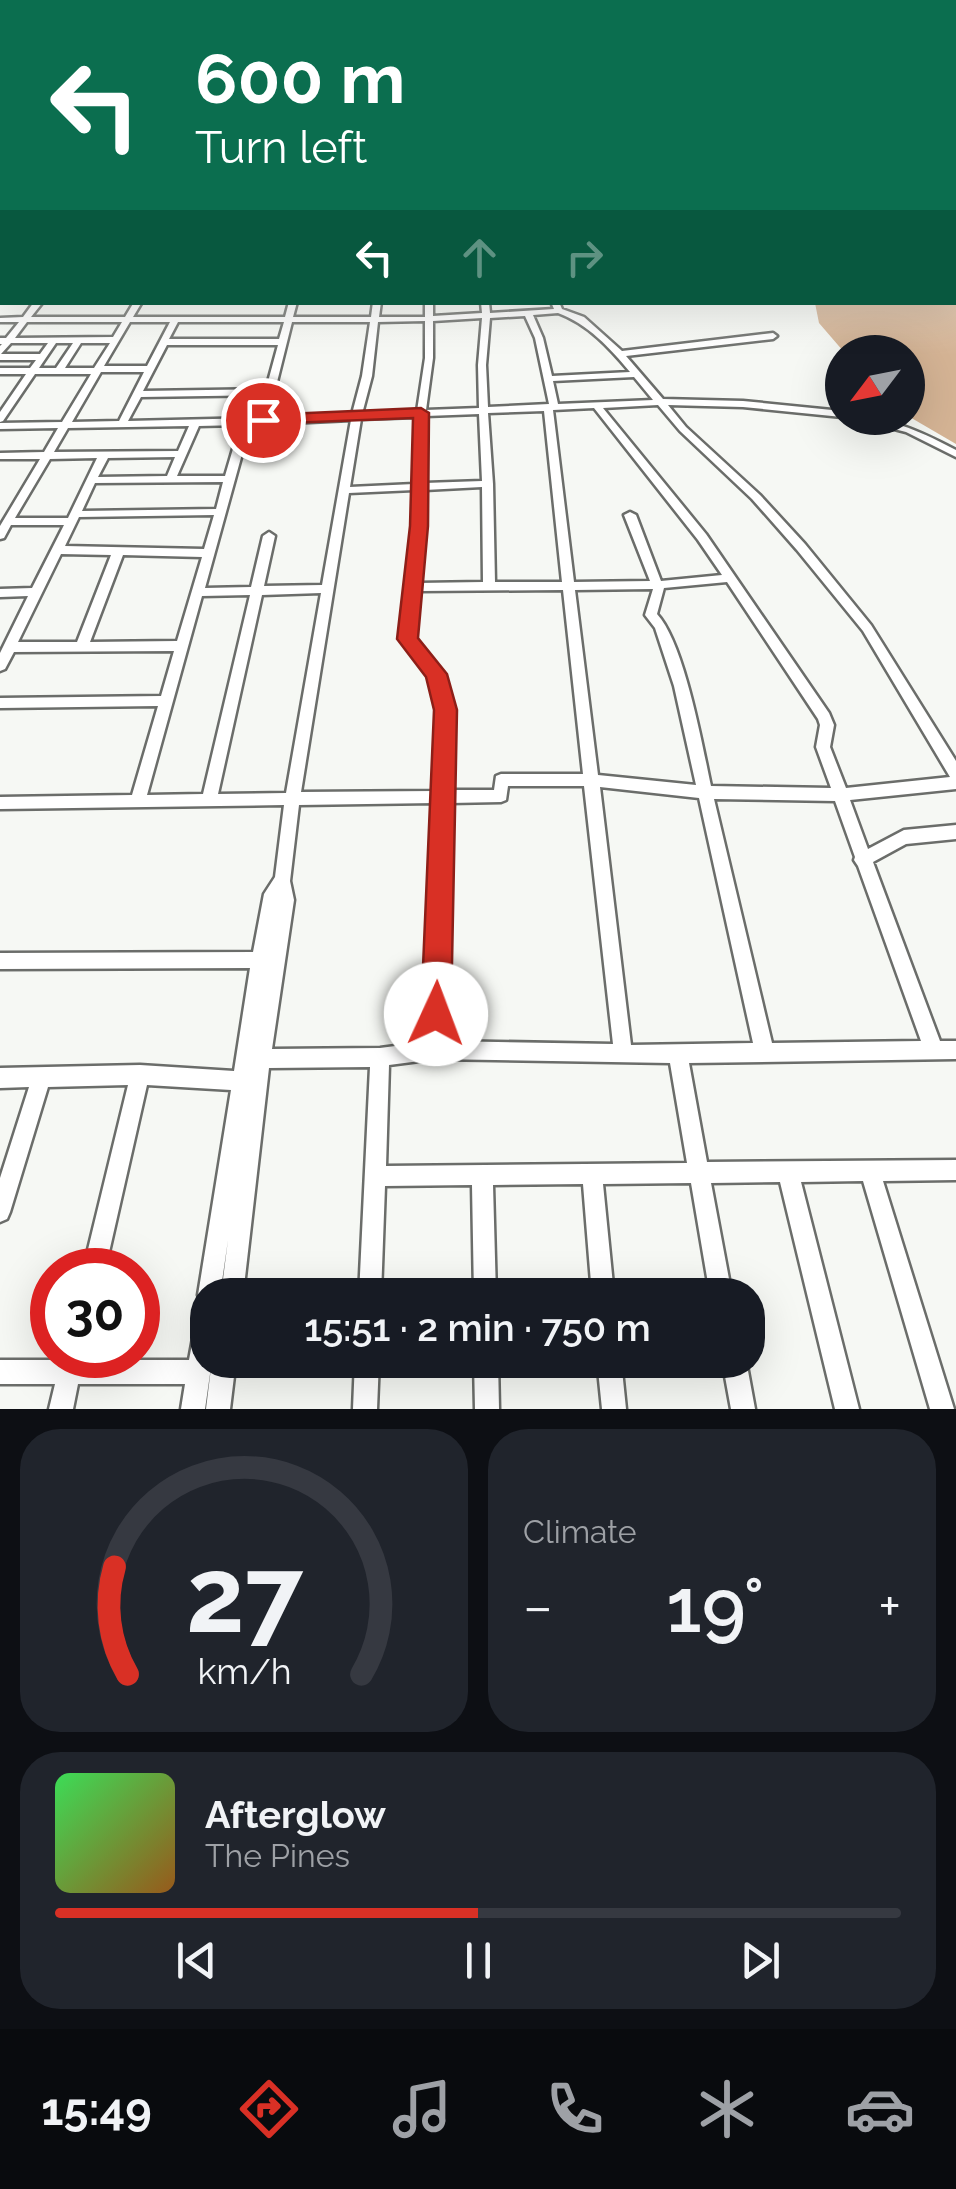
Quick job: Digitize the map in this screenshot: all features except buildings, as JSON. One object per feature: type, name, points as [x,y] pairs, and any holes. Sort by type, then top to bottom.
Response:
[{"type":"street","points":[[37,305],[4,341],[0,355],[42,358]]},
{"type":"street","points":[[0,535],[136,305]]},
{"type":"street","points":[[244,318],[249,305]]},
{"type":"street","points":[[263,420],[292,305]]},
{"type":"street","points":[[282,884],[292,799],[377,305]]},
{"type":"street","points":[[429,305],[429,358],[421,413],[420,487],[407,639],[431,666],[443,694],[445,794],[435,1050]]},
{"type":"street","points":[[486,305],[488,317],[482,362],[490,586]]},
{"type":"street","points":[[0,320],[429,319],[528,314],[557,307],[580,319],[620,354],[683,428],[756,497],[867,628],[956,774]]},
{"type":"street","points":[[528,314],[538,334],[551,407],[623,1054]]},
{"type":"street","points":[[123,422],[176,318]]},
{"type":"street","points":[[620,354],[773,336]]},
{"type":"street","points":[[54,340],[0,422],[246,422],[662,402],[825,412]]},
{"type":"street","points":[[59,371],[78,340]]},
{"type":"street","points":[[4,341],[116,340]]},
{"type":"street","points":[[164,342],[283,342]]},
{"type":"street","points":[[0,371],[150,368]]},
{"type":"street","points":[[547,379],[637,374]]},
{"type":"street","points":[[138,394],[270,392]]},
{"type":"street","points":[[0,394],[16,394]]},
{"type":"street","points":[[261,1059],[380,1057],[435,1050],[950,1053],[862,860],[822,746],[827,730],[824,717],[730,578],[596,405]]},
{"type":"street","points":[[171,479],[196,422]]},
{"type":"street","points":[[138,802],[246,422]]},
{"type":"street","points":[[919,435],[956,454]]},
{"type":"street","points":[[0,456],[182,454]]},
{"type":"street","points":[[0,666],[103,456]]},
{"type":"street","points":[[94,480],[229,479]]},
{"type":"street","points":[[346,490],[488,484]]},
{"type":"street","points":[[0,508],[16,508]]},
{"type":"street","points":[[8,522],[219,512]]},
{"type":"street","points":[[630,515],[657,585],[659,599],[651,615],[672,655],[766,1052]]},
{"type":"street","points":[[209,801],[269,536]]},
{"type":"street","points":[[58,550],[206,553]]},
{"type":"street","points":[[82,647],[118,552]]},
{"type":"street","points":[[413,586],[657,585],[730,578]]},
{"type":"street","points":[[196,592],[329,589]]},
{"type":"street","points":[[0,593],[36,592]]},
{"type":"street","points":[[10,647],[183,646]]},
{"type":"street","points":[[0,703],[167,701]]},
{"type":"street","points":[[0,803],[501,796],[501,780],[591,780],[704,792],[841,796],[956,784]]},
{"type":"street","points":[[862,860],[904,837],[956,832]]},
{"type":"street","points":[[211,1278],[260,960],[272,894],[282,880],[286,900],[261,1059],[234,1278]]},
{"type":"street","points":[[0,961],[260,960]]},
{"type":"street","points":[[678,1054],[718,1278]]},
{"type":"street","points":[[371,1278],[380,1057]]},
{"type":"street","points":[[0,1078],[140,1075],[240,1081]]},
{"type":"street","points":[[99,1248],[140,1075]]},
{"type":"street","points":[[0,1212],[40,1078]]},
{"type":"street","points":[[375,1176],[956,1170]]},
{"type":"street","points":[[870,1171],[942,1409]]},
{"type":"street","points":[[788,1172],[847,1409]]},
{"type":"street","points":[[592,1174],[601,1278]]},
{"type":"street","points":[[482,1175],[485,1278]]},
{"type":"street","points":[[0,1372],[30,1369]]},
{"type":"street","points":[[160,1370],[190,1371]]},
{"type":"street","points":[[60,1409],[68,1378]]},
{"type":"street","points":[[193,1409],[197,1378]]},
{"type":"street","points":[[218,1409],[222,1378]]},
{"type":"street","points":[[366,1409],[367,1378]]},
{"type":"street","points":[[486,1378],[487,1409]]},
{"type":"street","points":[[611,1378],[614,1409]]},
{"type":"street","points":[[737,1378],[743,1409]]},
{"type":"shaded area","points":[[815,305],[956,305],[956,444],[925,426],[925,335],[829,335],[819,323]]},
{"type":"route","points":[[263,420],[421,413],[419,526],[407,639],[436,674],[446,710],[436,1014]]}]
